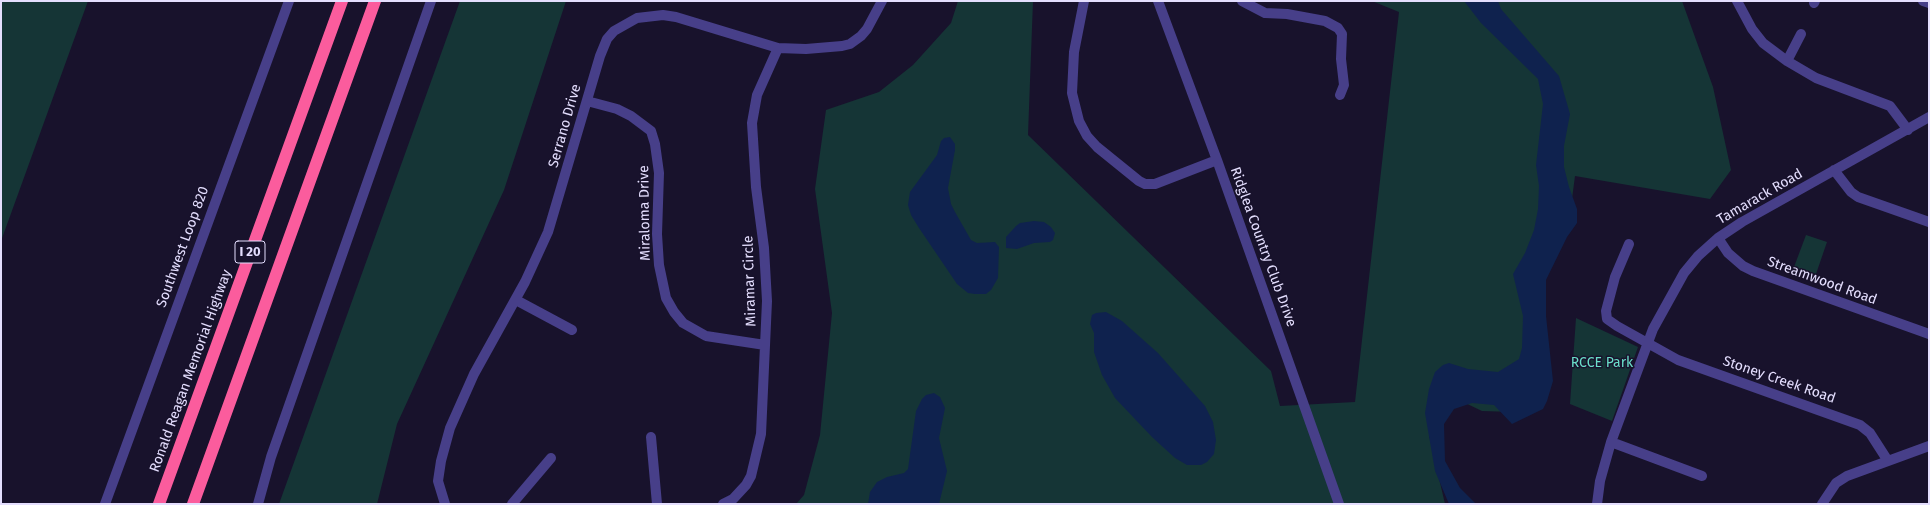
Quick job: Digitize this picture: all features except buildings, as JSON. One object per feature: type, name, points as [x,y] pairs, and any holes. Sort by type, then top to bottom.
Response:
[{"type":"highway","name":"Ronald Reagan Memorial Highway","points":[[159,504],[342,1]]},
{"type":"highway","name":"I 20","points":[[193,504],[375,1]]},
{"type":"street","name":"Southwest Loop 820","points":[[105,504],[289,1]]},
{"type":"street","points":[[258,504],[271,457],[431,1]]},
{"type":"street","name":"Serrano Drive","points":[[445,504],[438,481],[441,461],[450,428],[474,374],[516,300],[548,232],[600,56],[607,39],[619,28],[637,18],[649,16],[676,17],[778,48],[806,49],[842,46],[850,44],[867,30],[882,1]]},
{"type":"street","points":[[1084,1],[1074,52],[1072,93],[1080,121],[1087,136],[1097,147],[1139,181],[1145,184],[1155,184],[1217,160]]},
{"type":"street","name":"Ridglea Country Club Drive","points":[[1158,1],[1217,160],[1339,504]]},
{"type":"street","points":[[1242,1],[1265,13],[1287,14],[1325,20],[1338,28],[1342,34],[1341,58],[1344,85],[1340,95]]},
{"type":"street","points":[[1737,1],[1752,29],[1763,43],[1787,61],[1816,78],[1890,106],[1908,130]]},
{"type":"street","points":[[1923,1],[1929,3]]},
{"type":"street","points":[[1787,61],[1800,34]]},
{"type":"street","name":"Miramar Circle","points":[[723,504],[733,499],[746,485],[751,476],[759,448],[764,398],[766,301],[764,248],[756,179],[752,123],[757,95],[778,48]]},
{"type":"street","name":"Miraloma Drive","points":[[587,101],[616,109],[631,116],[650,131],[655,144],[659,173],[657,234],[659,265],[666,298],[674,312],[683,323],[706,336],[765,345]]},
{"type":"street","name":"Tamarack Road","points":[[1597,504],[1600,481],[1611,442],[1652,329],[1684,273],[1698,256],[1718,238],[1742,222],[1929,117]]},
{"type":"street","points":[[1834,170],[1851,192],[1858,197],[1929,222]]},
{"type":"street","name":"Streamwood Road","points":[[1718,238],[1728,253],[1743,266],[1753,271],[1929,334]]},
{"type":"street","name":"Stoney Creek Road","points":[[1629,244],[1615,277],[1606,311],[1607,319],[1678,360],[1860,425],[1870,433],[1888,461]]},
{"type":"street","points":[[516,300],[572,330]]},
{"type":"street","points":[[651,437],[657,504]]},
{"type":"street","points":[[1611,442],[1702,476]]},
{"type":"street","points":[[1822,504],[1836,483],[1847,476],[1929,446]]},
{"type":"street","points":[[512,504],[551,458]]},
{"type":"green space","points":[[1,1],[88,1],[1,241]]},
{"type":"green space","points":[[460,1],[566,1],[504,190],[397,424],[377,504],[279,504]]},
{"type":"green space","points":[[958,1],[1033,1],[1028,135],[1271,371],[1280,406],[1355,402],[1399,12],[1372,1],[1682,1],[1713,87],[1731,170],[1710,199],[1575,176],[1567,237],[1557,241],[1527,335],[1514,412],[1482,411],[1461,401],[1429,435],[1445,504],[796,504],[804,495],[820,435],[832,313],[815,189],[826,110],[879,92],[913,65],[951,23]]},
{"type":"green space","points":[[1806,235],[1827,242],[1816,274],[1794,267]]},
{"type":"green space","name":"RCCE Park","points":[[1576,318],[1638,347],[1612,421],[1570,404]]},
{"type":"water","points":[[1464,1],[1498,1],[1501,9],[1559,76],[1570,114],[1564,146],[1564,167],[1577,209],[1577,223],[1567,237],[1546,280],[1546,316],[1553,381],[1547,401],[1543,409],[1512,424],[1494,405],[1472,403],[1454,409],[1444,424],[1445,461],[1460,488],[1476,504],[1449,504],[1435,471],[1425,413],[1429,389],[1435,372],[1443,365],[1449,363],[1468,369],[1498,372],[1519,359],[1522,348],[1523,316],[1513,274],[1525,253],[1534,230],[1538,209],[1539,186],[1536,165],[1543,104],[1538,79],[1481,23]]},
{"type":"water","points":[[950,137],[955,144],[948,188],[951,204],[971,240],[977,243],[995,242],[999,247],[998,278],[991,290],[986,294],[968,293],[957,284],[919,228],[911,215],[908,205],[910,192],[937,155],[941,141],[944,138]]},
{"type":"water","points":[[1034,221],[1044,222],[1051,227],[1055,233],[1053,240],[1050,242],[1034,243],[1017,249],[1006,248],[1006,237],[1016,226],[1020,223]]},
{"type":"water","points":[[1106,312],[1122,321],[1158,353],[1205,406],[1213,422],[1216,440],[1214,454],[1207,462],[1201,465],[1187,465],[1175,458],[1152,437],[1115,398],[1102,375],[1094,352],[1094,333],[1090,324],[1092,315]]},
{"type":"water","points":[[934,393],[940,397],[945,408],[939,438],[947,471],[939,504],[868,504],[870,492],[877,482],[887,477],[904,473],[908,469],[916,411],[922,399],[926,395]]}]
